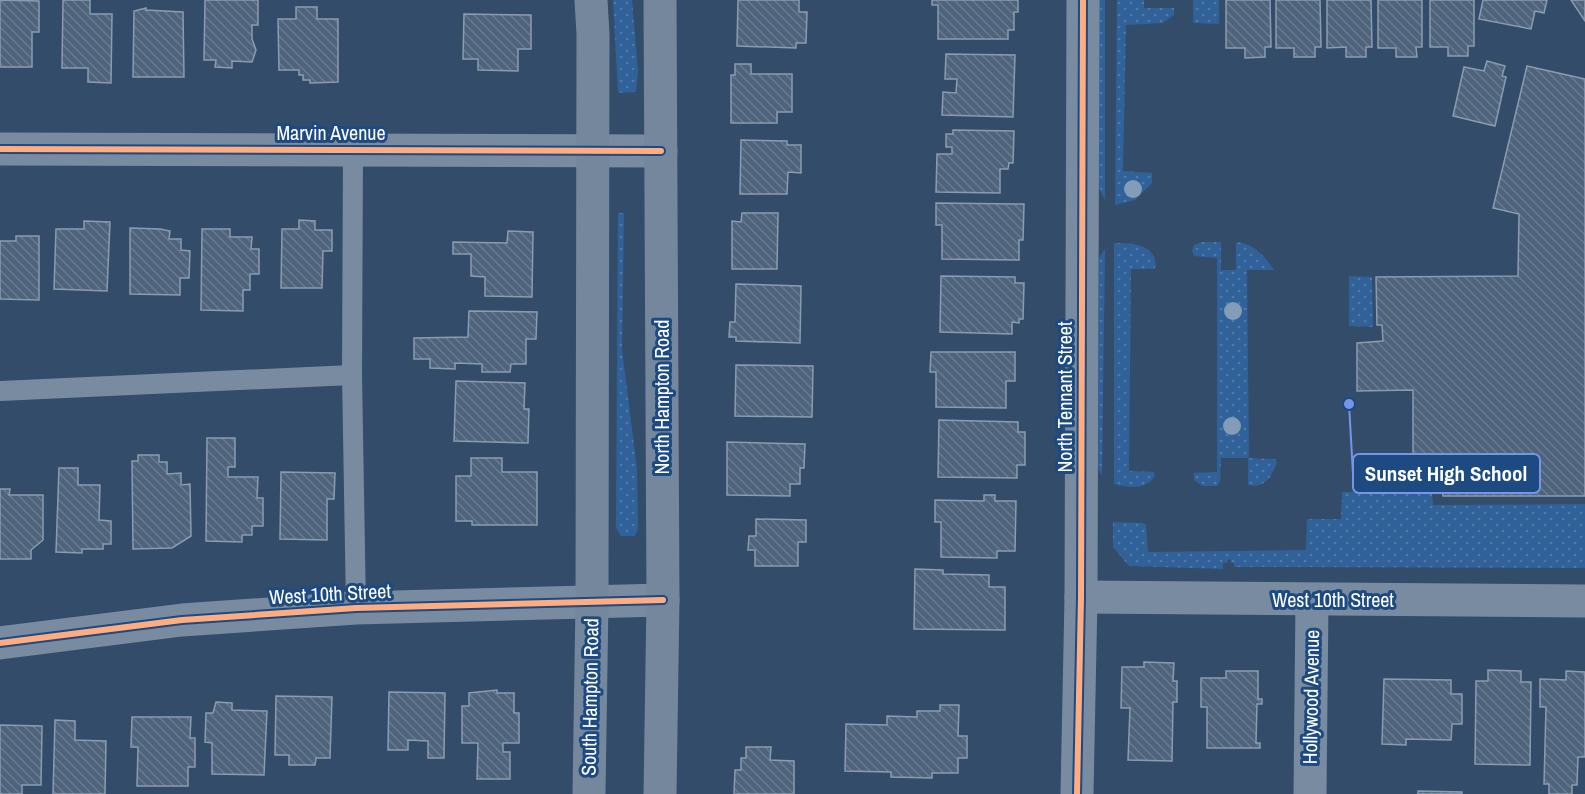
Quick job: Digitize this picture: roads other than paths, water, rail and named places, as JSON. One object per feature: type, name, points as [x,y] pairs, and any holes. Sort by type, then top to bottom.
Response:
[{"type":"main road","points":[[591,0],[593,34],[592,601]]},
{"type":"main road","name":"North Hampton Road","points":[[660,0],[663,600],[660,794]]},
{"type":"main road","name":"South Hampton Road","points":[[589,794],[592,601]]},
{"type":"street","name":"North Tennant Street","points":[[1077,794],[1081,597],[1083,0]]},
{"type":"street","name":"Marvin Avenue","points":[[0,149],[661,151]]},
{"type":"street","name":"West 10th Street","points":[[1081,597],[1585,601]]},
{"type":"street","name":"West 10th Street","points":[[0,643],[182,620],[356,608],[663,600]]},
{"type":"street","name":"Hollywood Avenue","points":[[1310,794],[1312,600]]},
{"type":"lane","points":[[354,150],[352,375],[356,608]]},
{"type":"lane","points":[[0,391],[352,375]]},
{"type":"place","name":"Sunset High School","points":[[1349,404]]}]
